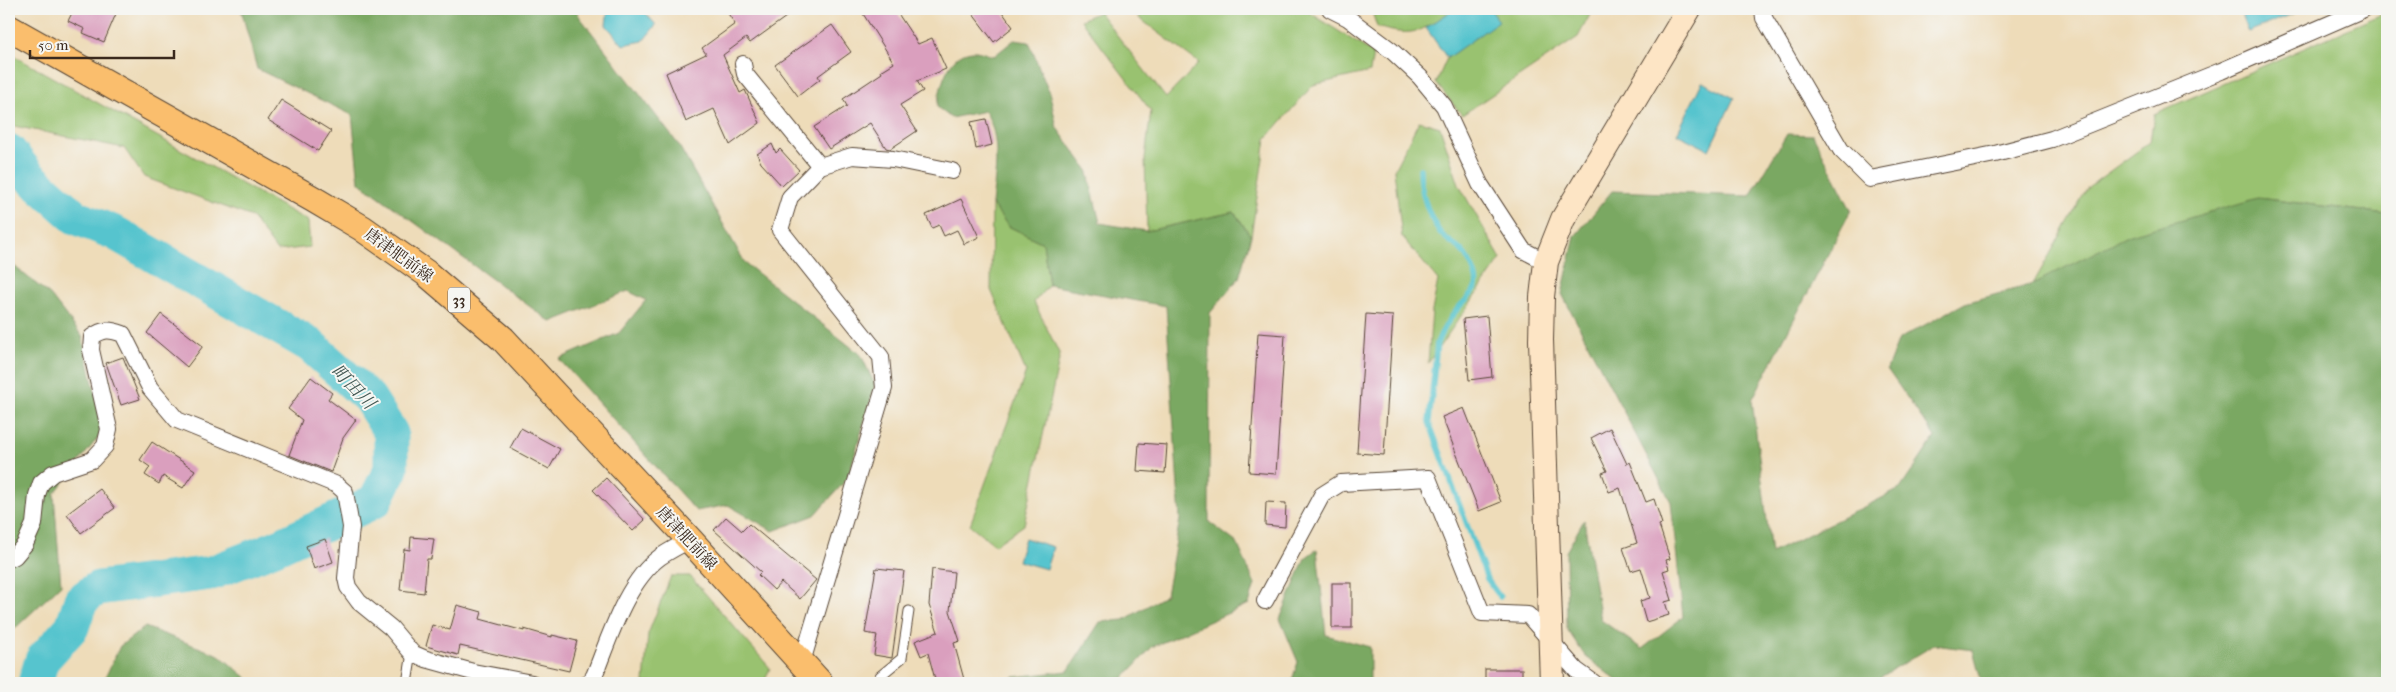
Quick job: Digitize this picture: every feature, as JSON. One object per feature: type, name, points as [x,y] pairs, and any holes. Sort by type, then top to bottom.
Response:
[{"type":"main road","name":"唐津肥前線","points":[[9,28],[313,199],[362,228],[426,273],[503,340],[690,540],[820,683]]},
{"type":"street","points":[[1330,9],[1348,18],[1392,51],[1420,77],[1444,106],[1480,184],[1523,250],[1546,262]]},
{"type":"street","points":[[1552,683],[1541,340],[1542,298],[1546,262],[1563,219],[1689,9]]},
{"type":"street","points":[[1763,9],[1764,18],[1841,150],[1870,179],[1995,154],[2052,139],[2221,71],[2364,9]]},
{"type":"street","points":[[743,64],[745,74],[820,166]]},
{"type":"street","points":[[802,662],[884,388],[882,357],[780,230],[790,196],[820,166],[852,156],[893,159],[952,170]]},
{"type":"street","points":[[9,559],[15,556],[25,544],[34,524],[37,495],[41,483],[53,473],[92,460],[105,446],[109,429],[91,350],[92,337],[102,330],[111,330],[123,334],[150,388],[177,420],[338,485],[345,492],[348,498],[351,527],[346,578],[348,587],[359,602],[391,628],[412,653],[426,659],[473,672],[532,683]]},
{"type":"street","points":[[1265,601],[1322,495],[1341,483],[1428,478],[1482,613],[1528,615],[1576,670],[1594,683]]},
{"type":"street","points":[[589,683],[594,676],[619,616],[639,580],[658,558],[690,540]]},
{"type":"lane","points":[[879,683],[880,676],[902,658],[909,612]]},
{"type":"lane","points":[[407,683],[412,653]]},
{"type":"green space","points":[[241,9],[577,9],[579,16],[678,144],[745,263],[861,355],[875,385],[848,478],[815,515],[773,531],[728,505],[696,511],[559,359],[619,333],[646,300],[628,291],[551,322],[359,182],[352,115],[257,69]]},
{"type":"green space","points":[[1138,9],[1210,9],[1219,13],[1222,9],[1304,9],[1373,53],[1370,72],[1313,85],[1266,139],[1251,236],[1234,212],[1147,231],[1145,158],[1151,111],[1081,20],[1099,12],[1166,98],[1199,63],[1139,18]]},
{"type":"green space","points":[[1371,9],[1454,9],[1426,27],[1410,32],[1401,32],[1377,27]]},
{"type":"green space","points":[[1490,9],[1593,9],[1578,37],[1462,115],[1436,83],[1447,58],[1498,21]]},
{"type":"green space","points":[[2382,14],[2387,16],[2387,214],[2258,198],[2033,284],[2088,187],[2150,142],[2154,114]]},
{"type":"green space","points":[[1014,40],[1029,42],[1050,95],[1057,128],[1087,169],[1100,223],[1147,231],[1234,212],[1251,236],[1239,278],[1210,313],[1209,522],[1237,543],[1255,584],[1249,604],[1152,647],[1119,683],[1012,683],[1013,677],[1068,671],[1100,622],[1124,620],[1166,595],[1180,519],[1166,306],[1049,285],[1043,243],[1008,226],[992,204],[996,156],[994,133],[985,111],[951,118],[937,107],[946,73],[956,58],[963,53],[972,51],[994,56]]},
{"type":"green space","points":[[9,53],[308,221],[310,247],[277,251],[252,217],[144,177],[124,148],[9,125]]},
{"type":"green space","points":[[1419,121],[1440,127],[1459,185],[1501,259],[1428,363],[1432,311],[1438,280],[1402,237],[1394,170]]},
{"type":"green space","points":[[1787,134],[1813,135],[1851,210],[1752,400],[1771,553],[1900,489],[1935,437],[1887,369],[1899,339],[1965,303],[2033,284],[2127,236],[2258,198],[2387,214],[2387,683],[1982,683],[1973,650],[1934,645],[1881,677],[1880,683],[1620,683],[1585,656],[1567,629],[1566,552],[1584,520],[1601,620],[1642,649],[1683,617],[1671,502],[1562,294],[1575,236],[1612,191],[1750,196]]},
{"type":"green space","points":[[992,204],[1008,226],[1043,243],[1049,285],[1034,302],[1060,355],[1024,525],[995,545],[970,525],[1026,372],[991,290]]},
{"type":"green space","points":[[9,262],[50,295],[82,336],[104,430],[54,494],[61,585],[9,634]]},
{"type":"green space","points":[[1317,549],[1326,635],[1370,647],[1370,683],[1291,683],[1298,662],[1280,619],[1305,558]]},
{"type":"green space","points":[[671,576],[690,576],[770,668],[764,683],[644,683],[648,634]]},
{"type":"green space","points":[[145,627],[219,655],[253,683],[104,683],[120,646]]},
{"type":"water","points":[[608,9],[642,9],[656,25],[643,41],[623,45],[606,25]]},
{"type":"water","points":[[1454,9],[1490,9],[1499,21],[1447,58],[1426,28]]},
{"type":"water","points":[[2239,9],[2305,9],[2248,32]]},
{"type":"water","points":[[1702,82],[1734,98],[1709,150],[1677,134]]},
{"type":"water","points":[[1025,538],[1053,547],[1046,569],[1018,561]]},
{"type":"building","points":[[74,9],[118,9],[104,42],[83,33],[85,29],[68,21]]},
{"type":"building","points":[[725,9],[797,9],[750,43],[746,38],[723,55],[740,93],[745,90],[760,123],[730,145],[714,109],[686,122],[666,73],[706,54],[702,48],[735,24]]},
{"type":"building","points":[[860,9],[895,9],[918,44],[932,38],[946,69],[917,81],[923,91],[900,105],[917,131],[890,149],[886,148],[870,123],[829,149],[814,127],[847,106],[843,99],[894,63]]},
{"type":"building","points":[[969,9],[1000,9],[1013,27],[994,42]]},
{"type":"building","points":[[832,25],[851,52],[818,76],[820,79],[798,96],[775,65]]},
{"type":"building","points":[[281,100],[331,131],[318,151],[268,120]]},
{"type":"building","points":[[986,119],[992,145],[976,149],[971,122]]},
{"type":"building","points":[[772,144],[776,153],[780,149],[799,170],[782,186],[761,163],[757,154]]},
{"type":"building","points":[[961,199],[979,237],[964,244],[957,230],[944,236],[939,225],[932,228],[926,215]]},
{"type":"building","points":[[161,314],[203,346],[187,367],[147,333]]},
{"type":"building","points":[[1366,314],[1393,316],[1384,455],[1357,453]]},
{"type":"building","points":[[1487,316],[1492,377],[1469,380],[1463,319]]},
{"type":"building","points":[[1258,333],[1285,335],[1276,474],[1249,472]]},
{"type":"building","points":[[123,357],[140,399],[121,405],[106,363]]},
{"type":"building","points":[[311,377],[332,393],[328,399],[356,420],[343,438],[331,472],[289,455],[302,420],[288,409]]},
{"type":"building","points":[[1464,408],[1501,502],[1479,511],[1442,417]]},
{"type":"building","points":[[521,428],[560,449],[549,469],[510,448]]},
{"type":"building","points":[[1610,428],[1627,464],[1630,462],[1646,502],[1654,499],[1662,524],[1659,525],[1670,559],[1666,560],[1669,569],[1663,571],[1672,600],[1665,602],[1669,615],[1646,622],[1640,601],[1650,598],[1641,568],[1631,571],[1623,548],[1637,543],[1620,488],[1609,492],[1602,473],[1607,471],[1591,438]]},
{"type":"building","points":[[152,442],[195,470],[183,488],[163,476],[159,484],[145,475],[150,467],[140,460]]},
{"type":"building","points":[[1139,443],[1167,445],[1165,473],[1137,471]]},
{"type":"building","points":[[606,478],[645,520],[633,531],[593,490]]},
{"type":"building","points":[[100,489],[115,508],[81,533],[67,514]]},
{"type":"building","points":[[1266,502],[1286,503],[1285,527],[1265,525]]},
{"type":"building","points":[[726,517],[742,531],[749,524],[816,580],[800,599],[781,582],[774,590],[758,575],[761,572],[714,530]]},
{"type":"building","points":[[411,537],[434,539],[431,559],[427,559],[424,593],[400,590],[404,549],[410,550]]},
{"type":"building","points":[[325,539],[333,562],[314,569],[306,546]]},
{"type":"building","points":[[876,568],[904,571],[892,658],[874,655],[877,635],[865,633]]},
{"type":"building","points":[[932,569],[954,572],[950,611],[960,641],[954,643],[965,683],[936,683],[928,653],[921,656],[915,641],[938,632],[929,605]]},
{"type":"building","points":[[1332,583],[1352,583],[1352,628],[1332,628]]},
{"type":"building","points":[[457,605],[482,612],[480,619],[524,631],[524,629],[552,637],[552,635],[577,641],[569,671],[460,646],[458,655],[426,646],[432,625],[450,630]]},
{"type":"building","points":[[1485,669],[1522,669],[1522,683],[1485,683]]},
{"type":"waterway","name":"町田川","points":[[9,151],[29,176],[75,217],[115,233],[310,345],[369,398],[391,433],[391,469],[375,501],[275,548],[211,573],[98,588],[81,600],[72,627],[42,660],[35,683]]},
{"type":"waterway","points":[[1420,169],[1423,193],[1431,217],[1441,234],[1465,255],[1476,277],[1476,286],[1473,292],[1452,315],[1437,343],[1429,422],[1487,579],[1500,597]]}]
